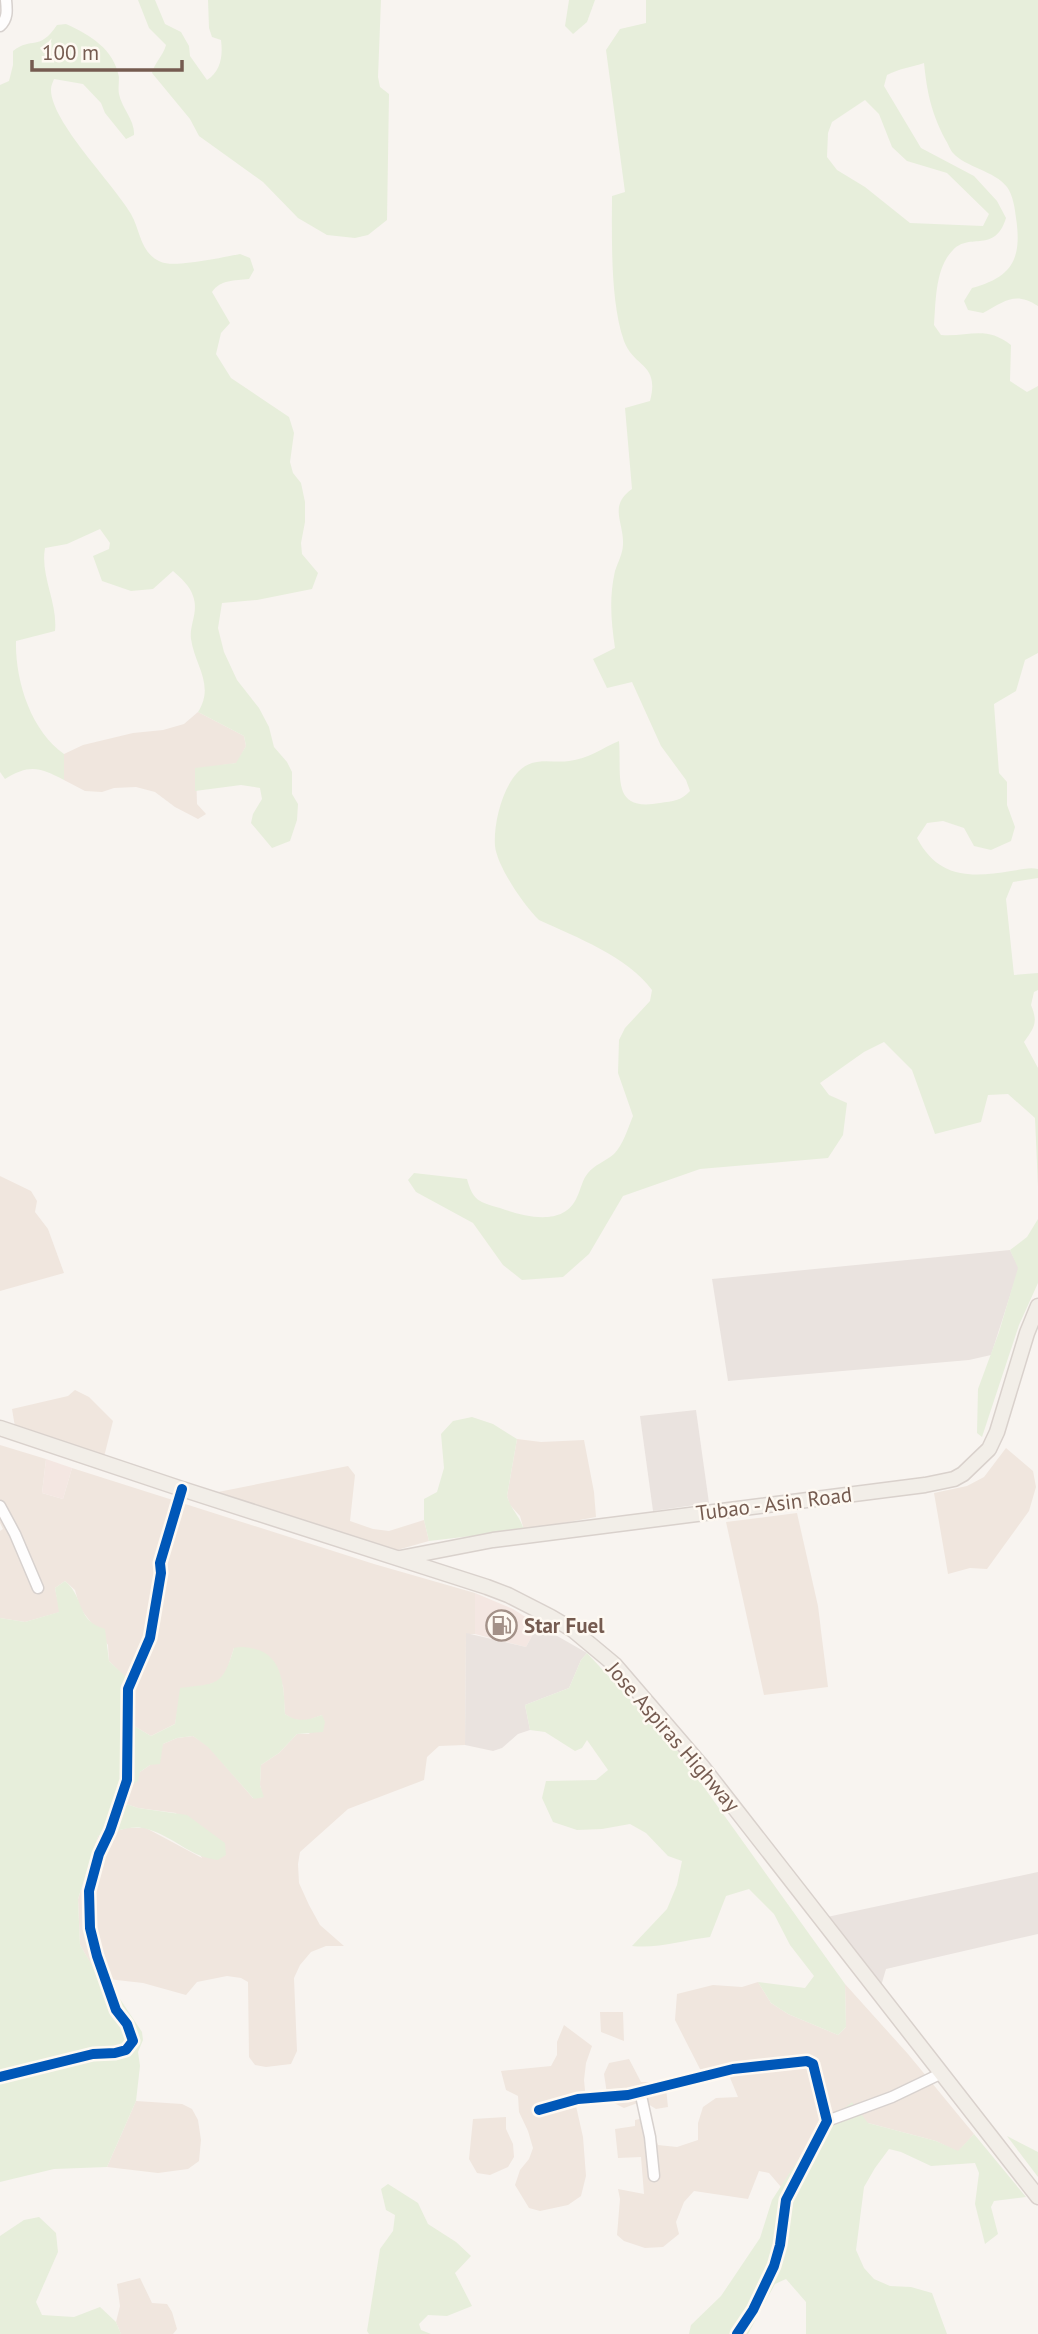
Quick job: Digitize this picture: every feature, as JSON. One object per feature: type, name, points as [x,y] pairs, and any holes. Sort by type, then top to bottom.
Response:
[{"type":"main road","name":"Tubao - Asin Road","points":[[399,1558],[493,1540],[925,1485],[954,1479],[968,1471],[989,1449],[1038,1306]]},
{"type":"main road","name":"Jose Aspiras Highway","points":[[0,1428],[487,1587],[527,1603],[573,1630],[615,1665],[701,1765],[1038,2197]]},
{"type":"street","points":[[0,26],[7,13],[6,0]]},
{"type":"street","points":[[0,2077],[87,2055],[126,2050],[133,2041],[127,2024],[116,2010],[97,1956],[90,1928],[89,1891],[99,1854],[110,1831],[127,1780],[128,1689],[150,1638],[161,1573],[160,1563],[182,1489]]},
{"type":"street","points":[[0,1506],[38,1588]]},
{"type":"street","points":[[539,2110],[578,2099],[620,2096],[733,2069],[808,2062],[816,2068],[827,2121],[791,2186],[774,2266],[753,2310],[737,2334]]},
{"type":"street","points":[[827,2121],[892,2097],[940,2074]]},
{"type":"street","points":[[640,2091],[650,2137],[654,2176]]},
{"type":"shaded area","points":[[198,712],[244,736],[246,746],[237,763],[196,769],[197,804],[206,814],[198,819],[155,792],[136,787],[114,788],[102,792],[85,791],[64,780],[64,754],[83,745],[184,724]]},
{"type":"shaded area","points":[[0,1176],[31,1191],[37,1201],[35,1212],[48,1229],[64,1273],[0,1291]]},
{"type":"shaded area","points":[[1010,1250],[1019,1268],[991,1355],[969,1360],[728,1381],[712,1279]]},
{"type":"shaded area","points":[[75,1390],[89,1397],[113,1421],[104,1457],[15,1427],[12,1409],[68,1396]]},
{"type":"shaded area","points":[[696,1410],[709,1503],[653,1511],[640,1416]]},
{"type":"shaded area","points":[[517,1439],[541,1442],[584,1440],[596,1517],[524,1530],[520,1516],[510,1505],[507,1496]]},
{"type":"shaded area","points":[[0,1445],[46,1459],[42,1493],[63,1499],[72,1468],[374,1564],[475,1593],[475,1634],[466,1634],[465,1745],[439,1746],[427,1757],[424,1780],[348,1809],[300,1852],[299,1883],[309,1905],[320,1925],[344,1946],[326,1946],[311,1952],[294,1978],[297,2051],[291,2064],[266,2067],[255,2065],[249,2057],[248,1982],[241,1978],[227,1976],[197,1982],[186,1995],[143,1983],[99,1978],[80,1945],[78,1899],[98,1836],[127,1828],[146,1828],[202,1858],[176,1813],[138,1808],[115,1800],[116,1794],[132,1786],[140,1772],[150,1765],[163,1744],[177,1738],[193,1736],[208,1746],[253,1798],[263,1797],[260,1785],[261,1765],[279,1753],[297,1734],[309,1734],[322,1715],[306,1721],[292,1719],[285,1714],[283,1685],[234,1648],[226,1673],[219,1681],[210,1684],[178,1708],[175,1724],[151,1736],[124,1720],[121,1685],[126,1678],[109,1661],[108,1645],[80,1608],[75,1590],[65,1581],[55,1588],[60,1612],[25,1622],[0,1618],[0,1531],[3,1529],[0,1523]]},
{"type":"shaded area","points":[[1006,1448],[1033,1471],[1036,1487],[1029,1511],[987,1569],[970,1568],[948,1574],[934,1493],[967,1486],[984,1477]]},
{"type":"shaded area","points":[[46,1459],[72,1468],[63,1499],[42,1493]]},
{"type":"shaded area","points":[[348,1466],[355,1475],[350,1521],[389,1531],[424,1520],[429,1541],[397,1550],[387,1548],[218,1492]]},
{"type":"shaded area","points":[[797,1513],[818,1606],[828,1687],[764,1695],[726,1522]]},
{"type":"shaded area","points":[[475,1593],[513,1609],[538,1625],[526,1647],[475,1634]]},
{"type":"shaded area","points":[[538,1625],[587,1653],[581,1660],[569,1688],[525,1705],[530,1730],[518,1734],[502,1748],[493,1751],[465,1745],[466,1633],[526,1647]]},
{"type":"shaded area","points":[[1038,1872],[1038,1934],[886,1969],[881,1986],[827,1917]]},
{"type":"shaded area","points":[[758,1982],[771,2003],[788,2014],[838,2035],[846,2027],[845,1984],[908,2054],[974,2134],[958,2152],[936,2141],[868,2123],[816,2132],[781,2187],[769,2173],[759,2171],[748,2199],[694,2191],[684,2202],[676,2222],[679,2234],[663,2247],[645,2248],[624,2241],[617,2235],[620,2199],[618,2189],[644,2194],[641,2157],[618,2158],[615,2129],[635,2126],[635,2120],[648,2117],[658,2145],[677,2147],[698,2140],[698,2123],[703,2107],[716,2098],[738,2097],[728,2073],[703,2080],[675,2020],[677,1994],[713,1985],[742,1987]]},
{"type":"shaded area","points":[[600,2012],[623,2012],[624,2041],[601,2032]]},
{"type":"shaded area","points":[[564,2025],[592,2046],[584,2080],[586,2101],[576,2106],[583,2137],[586,2176],[581,2196],[568,2205],[540,2211],[529,2208],[515,2185],[533,2148],[519,2112],[518,2096],[506,2090],[501,2071],[551,2066],[557,2055],[557,2042]]},
{"type":"shaded area","points":[[629,2059],[641,2082],[662,2082],[666,2088],[668,2107],[656,2109],[643,2101],[624,2108],[608,2100],[604,2074],[609,2063]]},
{"type":"shaded area","points":[[136,2101],[182,2104],[192,2109],[198,2120],[201,2140],[199,2161],[188,2169],[158,2173],[107,2167]]},
{"type":"shaded area","points":[[506,2117],[506,2129],[513,2144],[514,2157],[508,2167],[490,2175],[477,2173],[469,2159],[473,2119]]},
{"type":"shaded area","points":[[140,2278],[152,2303],[167,2304],[172,2312],[177,2329],[173,2334],[121,2334],[116,2322],[120,2306],[117,2284]]},
{"type":"green space","points":[[138,0],[155,0],[165,24],[181,32],[189,46],[190,56],[207,80],[218,68],[222,52],[221,40],[212,37],[209,28],[208,0],[381,0],[378,77],[380,87],[389,94],[387,220],[368,235],[355,238],[327,235],[298,218],[263,182],[199,136],[190,119],[152,73],[166,45],[149,28]]},
{"type":"green space","points":[[569,0],[595,0],[587,22],[573,34],[565,26]]},
{"type":"green space","points":[[646,0],[1038,0],[1038,306],[1016,298],[983,313],[968,310],[964,301],[972,288],[1006,272],[1016,255],[1018,232],[1011,194],[1002,182],[952,152],[933,111],[924,63],[887,75],[884,86],[921,148],[974,176],[997,201],[1006,218],[995,236],[960,245],[947,257],[937,285],[934,325],[941,335],[977,333],[1002,339],[1011,345],[1010,381],[1027,392],[1038,386],[1038,653],[1025,660],[1016,691],[994,704],[999,773],[1007,782],[1007,805],[1015,827],[1011,841],[991,850],[974,846],[964,828],[943,821],[927,823],[917,838],[935,861],[956,872],[982,874],[1038,869],[1038,878],[1013,882],[1006,899],[1014,975],[1038,973],[1038,990],[1034,992],[1031,1005],[1034,1024],[1024,1042],[1038,1068],[1038,1187],[1035,1118],[1008,1094],[988,1095],[981,1122],[935,1134],[912,1070],[884,1042],[864,1052],[820,1083],[829,1095],[847,1103],[843,1135],[828,1158],[700,1169],[623,1196],[589,1254],[563,1277],[522,1280],[503,1265],[473,1223],[416,1192],[408,1180],[414,1173],[467,1179],[472,1192],[482,1202],[520,1214],[553,1216],[571,1207],[588,1173],[617,1150],[633,1116],[618,1073],[619,1040],[625,1028],[650,1001],[652,990],[642,978],[615,958],[539,920],[506,875],[497,854],[495,836],[503,798],[508,786],[523,768],[537,762],[576,760],[619,741],[622,788],[626,797],[633,802],[644,804],[673,801],[690,791],[686,780],[661,746],[632,682],[607,688],[593,659],[615,648],[612,591],[623,544],[619,508],[625,495],[632,489],[625,408],[650,401],[652,389],[649,372],[628,350],[624,341],[616,308],[612,196],[625,192],[606,50],[620,29],[646,23]],"holes":[[[865,100],[879,114],[892,147],[907,161],[947,173],[989,214],[983,226],[910,223],[865,187],[837,170],[827,157],[828,133],[832,122]]]},
{"type":"green space","points":[[66,24],[92,38],[112,58],[119,77],[121,99],[134,135],[126,139],[105,113],[101,103],[83,84],[54,79],[51,89],[53,102],[71,135],[123,201],[145,248],[154,258],[167,264],[240,254],[250,258],[254,270],[249,279],[224,283],[212,292],[230,323],[221,333],[216,354],[231,378],[289,417],[294,433],[290,462],[293,473],[301,483],[305,502],[302,554],[318,573],[312,589],[257,600],[222,603],[218,628],[224,652],[237,680],[259,708],[269,727],[274,747],[292,772],[292,794],[298,804],[297,820],[290,841],[272,848],[251,823],[262,799],[260,788],[241,785],[195,791],[195,768],[236,763],[246,746],[244,736],[198,712],[205,693],[191,639],[195,602],[190,589],[173,571],[153,589],[131,591],[102,581],[93,556],[109,549],[110,543],[100,529],[67,544],[45,548],[45,569],[54,610],[55,631],[16,641],[18,672],[27,704],[42,732],[64,754],[64,780],[34,769],[21,771],[5,779],[0,772],[0,85],[9,81],[13,51],[25,44],[40,41],[57,25]]},
{"type":"green space","points":[[1038,1219],[1038,1283],[1019,1325],[982,1437],[977,1433],[978,1389],[1018,1268],[1010,1250],[1027,1237]]},
{"type":"green space","points":[[472,1417],[493,1424],[517,1439],[507,1496],[524,1530],[429,1541],[424,1520],[424,1499],[437,1492],[444,1468],[441,1434],[453,1421]]},
{"type":"green space","points":[[65,1581],[76,1595],[89,1621],[105,1629],[109,1661],[127,1678],[121,1685],[124,1720],[151,1736],[175,1724],[180,1688],[217,1681],[226,1670],[234,1648],[240,1647],[265,1653],[277,1666],[283,1685],[285,1714],[303,1720],[322,1715],[325,1722],[323,1732],[297,1734],[279,1753],[261,1765],[260,1785],[264,1797],[254,1799],[208,1747],[193,1736],[177,1738],[163,1744],[160,1764],[150,1765],[140,1772],[138,1781],[116,1794],[115,1800],[138,1808],[187,1815],[225,1843],[226,1855],[218,1860],[208,1858],[156,1832],[135,1827],[98,1836],[78,1899],[80,1945],[99,1977],[111,1978],[120,1999],[142,2032],[143,2040],[138,2052],[140,2066],[136,2101],[107,2167],[54,2169],[0,2182],[0,1618],[25,1622],[59,1612],[55,1588]]},
{"type":"green space","points":[[587,1653],[678,1751],[845,1984],[846,2027],[838,2035],[788,2014],[771,2003],[758,1982],[805,1988],[814,1976],[790,1945],[774,1914],[749,1889],[726,1896],[710,1937],[661,1945],[632,1946],[667,1909],[677,1885],[682,1861],[668,1856],[646,1833],[630,1824],[577,1830],[553,1822],[542,1798],[546,1781],[596,1780],[608,1770],[587,1740],[582,1748],[575,1751],[545,1732],[530,1730],[525,1705],[569,1688],[581,1660]]},
{"type":"green space","points":[[852,2102],[868,2123],[936,2141],[958,2151],[974,2134],[1026,2197],[994,2201],[991,2207],[998,2234],[985,2244],[975,2204],[979,2173],[975,2163],[931,2166],[889,2149],[864,2187],[856,2250],[864,2268],[874,2279],[890,2286],[911,2287],[932,2293],[947,2334],[806,2334],[806,2302],[786,2279],[775,2284],[748,2334],[689,2334],[691,2325],[721,2296],[760,2238],[772,2200],[816,2132]]},
{"type":"green space","points":[[1007,2136],[1038,2152],[1038,2177]]},
{"type":"green space","points":[[388,2184],[418,2203],[428,2224],[456,2242],[471,2256],[455,2273],[472,2306],[447,2316],[428,2315],[419,2324],[421,2330],[431,2334],[369,2334],[367,2331],[380,2249],[393,2231],[395,2215],[386,2210],[381,2189]]},
{"type":"green space","points":[[39,2217],[56,2233],[58,2252],[36,2302],[42,2315],[74,2317],[100,2307],[116,2322],[121,2334],[0,2334],[0,2236],[24,2220]]},
{"type":"cycle path","points":[[0,2077],[93,2054],[115,2053],[126,2050],[133,2041],[127,2024],[116,2010],[97,1956],[90,1928],[89,1891],[99,1854],[110,1831],[127,1780],[128,1689],[150,1638],[161,1573],[160,1563],[182,1489]]},
{"type":"cycle path","points":[[539,2110],[578,2099],[628,2095],[733,2069],[807,2061],[813,2064],[827,2121],[786,2200],[780,2245],[774,2266],[753,2310],[737,2334]]},
{"type":"place","name":"Star Fuel","points":[[501,1626]]}]
